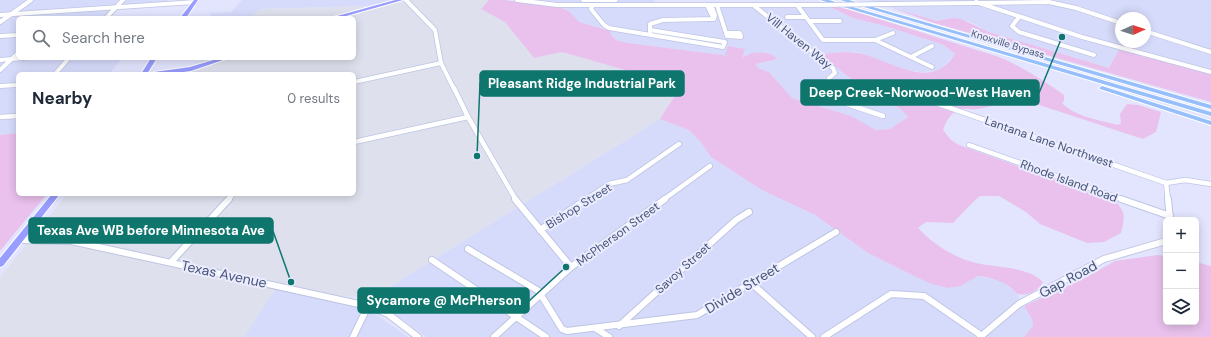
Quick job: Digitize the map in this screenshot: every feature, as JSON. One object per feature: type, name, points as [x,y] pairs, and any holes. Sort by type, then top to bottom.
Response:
[{"type":"highway","name":"Knoxville Bypass","points":[[844,0],[1211,107]]},
{"type":"highway","name":"Knoxville Bypass","points":[[823,2],[1211,114]]},
{"type":"highway","points":[[1003,53],[1123,96],[1211,123]]},
{"type":"main road","points":[[340,16],[390,1],[401,0]]},
{"type":"main road","points":[[185,16],[196,1]]},
{"type":"main road","points":[[145,72],[153,60]]},
{"type":"main road","points":[[175,72],[191,69],[220,60]]},
{"type":"main road","points":[[0,264],[54,196]]},
{"type":"street","points":[[0,22],[31,0]]},
{"type":"street","points":[[108,16],[123,0]]},
{"type":"street","points":[[406,0],[435,30],[441,63],[468,117],[519,206],[571,267]]},
{"type":"street","points":[[517,0],[551,5],[584,5],[592,7],[797,5],[823,2],[904,4],[950,1],[976,2],[1034,0],[1062,4],[1115,21]]},
{"type":"street","points":[[583,0],[616,0]]},
{"type":"street","points":[[900,0],[904,4]]},
{"type":"street","points":[[0,15],[196,1]]},
{"type":"street","points":[[976,2],[1082,37],[1211,72]]},
{"type":"street","points":[[648,35],[651,23],[658,20],[714,19],[709,5]]},
{"type":"street","points":[[717,5],[726,33]]},
{"type":"street","name":"Vill Haven Way","points":[[753,5],[833,68],[835,73],[829,78],[828,83],[843,102],[883,116]]},
{"type":"street","points":[[797,5],[805,17],[811,22],[820,38],[823,40],[874,40],[893,32]]},
{"type":"street","points":[[592,7],[607,28],[723,47],[725,42],[650,30]]},
{"type":"street","points":[[787,17],[805,17]]},
{"type":"street","points":[[1019,17],[1012,26],[1019,32],[1094,55]]},
{"type":"street","points":[[811,22],[840,21]]},
{"type":"street","points":[[1151,33],[1211,52]]},
{"type":"street","points":[[0,36],[16,35]]},
{"type":"street","points":[[874,40],[932,66]]},
{"type":"street","points":[[911,57],[932,46]]},
{"type":"street","points":[[0,70],[16,55]]},
{"type":"street","points":[[0,60],[16,59]]},
{"type":"street","points":[[56,72],[67,60]]},
{"type":"street","points":[[356,82],[441,63]]},
{"type":"street","points":[[0,86],[16,85]]},
{"type":"street","name":"Lantana Lane Northwest","points":[[933,102],[1166,183]]},
{"type":"street","points":[[0,117],[16,115]]},
{"type":"street","points":[[356,142],[468,117]]},
{"type":"street","name":"Bishop Street","points":[[540,230],[610,184],[626,180],[679,144]]},
{"type":"street","name":"Rhode Island Road","points":[[969,145],[1167,217]]},
{"type":"street","name":"McPherson Street","points":[[494,337],[571,267],[710,166]]},
{"type":"street","points":[[1170,217],[1166,183],[1185,180],[1211,184]]},
{"type":"street","points":[[171,262],[231,196]]},
{"type":"street","name":"Savoy Street","points":[[618,326],[736,220],[749,212]]},
{"type":"street","name":"Divide Street","points":[[542,294],[562,329],[567,331],[618,326],[697,315],[836,232]]},
{"type":"street","name":"Texas Avenue","points":[[20,240],[71,241],[368,306],[388,314],[418,337]]},
{"type":"street","name":"Gap Road","points":[[981,336],[1019,304],[1104,259],[1163,242]]},
{"type":"street","points":[[468,249],[542,294]]},
{"type":"street","points":[[432,260],[546,337]]},
{"type":"street","points":[[750,282],[812,337]]},
{"type":"street","points":[[824,337],[892,294],[924,296],[981,336]]},
{"type":"street","points":[[353,337],[368,306]]},
{"type":"street","points":[[595,328],[609,337]]},
{"type":"shaded area","points":[[0,0],[169,0],[166,3],[0,15]]},
{"type":"shaded area","points":[[242,0],[396,0],[370,6],[260,9],[252,16],[210,16],[212,13],[231,12]]},
{"type":"shaded area","points":[[401,0],[489,0],[481,9],[505,22],[534,58],[562,52],[681,86],[660,119],[370,299],[276,288],[244,337],[0,337],[0,277],[65,196],[356,196],[356,72],[181,72],[202,67],[201,64],[198,64],[201,60],[356,60],[356,16],[252,16],[260,9],[370,6]]},
{"type":"shaded area","points":[[489,0],[505,0],[560,7],[570,12],[579,22],[611,31],[610,34],[616,40],[628,43],[737,57],[725,55],[728,46],[745,49],[742,58],[750,54],[760,52],[770,54],[777,59],[756,64],[758,68],[769,72],[792,98],[851,116],[876,130],[890,129],[908,117],[901,109],[865,90],[820,54],[852,52],[921,73],[934,71],[945,66],[955,54],[944,45],[885,26],[853,18],[828,6],[844,8],[999,57],[1025,69],[1064,95],[1064,101],[1062,103],[1074,112],[1081,115],[1118,125],[1121,123],[1120,114],[1127,104],[1138,105],[1161,112],[1156,132],[1143,139],[1024,100],[1011,101],[977,109],[961,109],[954,112],[947,120],[943,130],[951,140],[959,145],[1114,200],[1123,211],[1124,219],[1121,233],[1104,242],[1087,243],[1040,224],[1026,212],[999,196],[980,196],[953,223],[926,222],[918,228],[930,240],[944,250],[960,258],[984,265],[1020,270],[1029,273],[1043,282],[1035,291],[1028,294],[1017,294],[1014,290],[999,281],[978,276],[960,286],[948,288],[932,284],[868,253],[815,215],[762,190],[711,157],[700,141],[689,130],[660,119],[681,86],[562,52],[534,58],[505,22],[481,9]]},
{"type":"shaded area","points":[[523,0],[654,0],[654,4],[558,4]]},
{"type":"shaded area","points":[[868,0],[1211,0],[1211,71],[1109,68],[989,32],[970,22],[953,18],[937,21],[887,6],[906,3],[903,1],[883,3]]},
{"type":"shaded area","points":[[753,6],[756,8],[828,6],[853,18],[885,26],[944,45],[955,54],[944,66],[936,71],[922,72],[905,70],[856,52],[821,54],[865,90],[901,109],[908,117],[890,129],[876,130],[826,108],[792,98],[769,72],[758,68],[756,64],[777,59],[747,54],[742,58],[628,43],[616,40],[610,34],[610,30],[579,22],[570,12],[560,7]]},
{"type":"shaded area","points":[[887,6],[937,21],[953,18],[961,19],[989,32],[1109,68],[1120,48],[1211,73],[1211,102],[931,22]]},
{"type":"shaded area","points":[[114,8],[109,16],[16,16],[16,60],[120,60],[111,72],[16,72],[16,133],[0,135],[0,16]]},
{"type":"shaded area","points":[[660,119],[689,130],[700,141],[711,157],[762,190],[815,215],[868,253],[912,275],[960,286],[978,276],[1000,281],[1015,291],[1032,319],[1033,326],[1024,337],[426,337],[386,307],[370,301],[370,299]]},
{"type":"shaded area","points":[[16,133],[16,196],[45,196],[0,251],[0,135]]},
{"type":"shaded area","points":[[1157,255],[1163,256],[1163,325],[1199,325],[1199,263],[1211,266],[1211,337],[1024,337],[1033,326],[1032,319],[1024,306],[1079,281],[1115,261]]},
{"type":"shaded area","points":[[276,288],[361,308],[377,315],[408,337],[244,337]]},
{"type":"place","name":"Deep Creek-Norwood-West Haven","points":[[1062,37]]},
{"type":"place","name":"Pleasant Ridge Industrial Park","points":[[477,156]]},
{"type":"place","name":"Sycamore @ McPherson","points":[[566,267]]},
{"type":"place","name":"Texas Ave WB before Minnesota Ave","points":[[291,282]]}]
